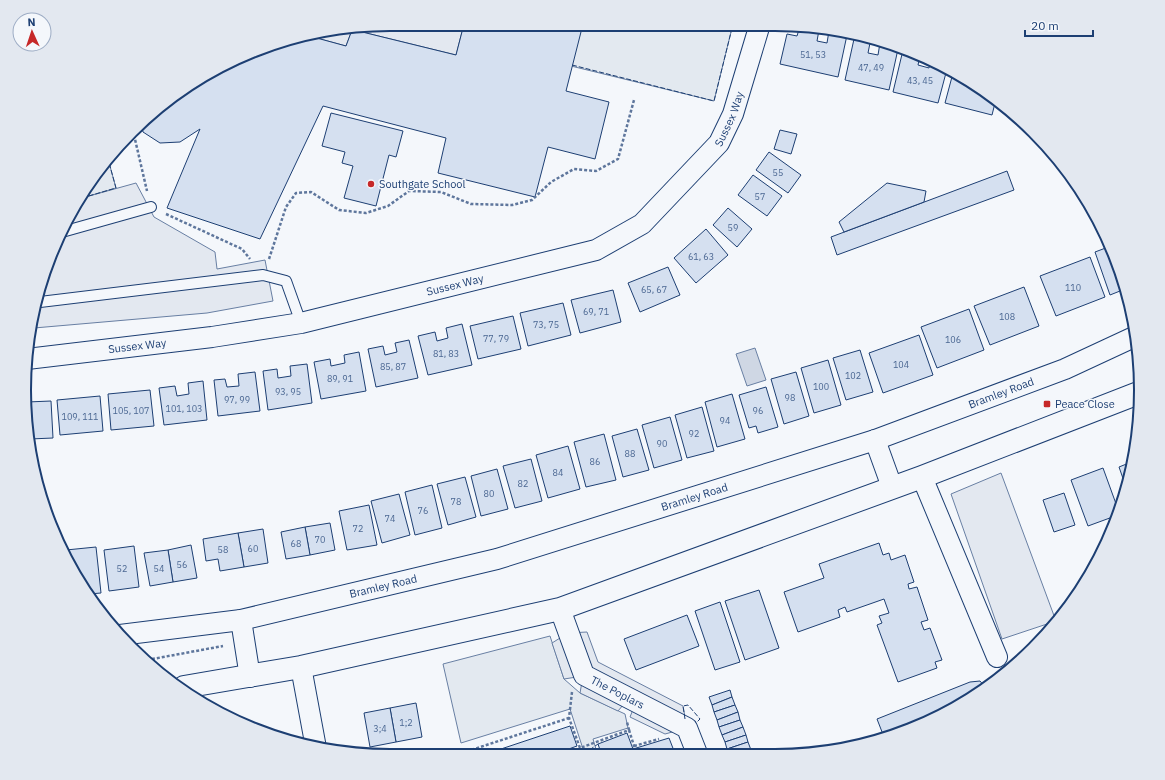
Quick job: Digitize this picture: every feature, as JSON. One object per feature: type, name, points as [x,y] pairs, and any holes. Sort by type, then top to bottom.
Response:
[{"type":"main road","points":[[188,686],[250,677],[301,667],[560,609],[922,477],[1134,395]]},
{"type":"street","name":"Sussex Way","points":[[33,357],[212,337],[301,323],[596,250],[642,224],[719,143],[733,114],[758,31]]},
{"type":"street","name":"Bramley Road","points":[[127,634],[241,620],[497,559],[875,440],[1065,369],[1130,339]]},
{"type":"street","points":[[875,440],[892,487]]},
{"type":"street","points":[[922,477],[997,657]]},
{"type":"street","name":"The Poplars","points":[[560,609],[584,676],[687,728],[695,749]]},
{"type":"street","points":[[241,620],[250,677]]},
{"type":"street","points":[[301,667],[315,741]]},
{"type":"lane","points":[[68,230],[151,207]]},
{"type":"lane","points":[[42,302],[264,275],[286,281],[301,323]]},
{"type":"path","points":[[264,275],[286,207],[296,193],[311,192],[339,210],[366,213],[388,206],[410,191],[442,192],[471,204],[512,205],[532,200],[551,182],[574,169],[596,171],[618,159],[634,100]]},
{"type":"path","points":[[135,137],[151,207],[242,249],[264,275]]},
{"type":"path","points":[[152,659],[224,646]]},
{"type":"path","points":[[572,686],[569,718],[580,748],[628,729],[635,748]]},
{"type":"path","points":[[474,749],[569,718]]},
{"type":"shaded area","points":[[462,31],[456,55],[363,32]]},
{"type":"shaded area","points":[[580,31],[731,31],[714,101],[571,66]]},
{"type":"shaded area","points":[[351,33],[346,46],[318,38]]},
{"type":"shaded area","points":[[110,165],[116,188],[89,196]]},
{"type":"shaded area","points":[[136,183],[154,217],[215,252],[217,269],[265,260],[273,301],[207,313],[37,328],[43,297],[58,253],[79,210],[88,196]]},
{"type":"shaded area","points":[[755,348],[766,380],[747,386],[736,354]]},
{"type":"shaded area","points":[[1001,473],[1054,616],[1048,624],[1002,639],[951,494]]},
{"type":"shaded area","points":[[587,632],[598,662],[683,706],[687,728],[665,734],[630,717],[636,702],[629,698],[618,711],[580,693],[583,676],[564,679],[552,643],[568,633]]},
{"type":"shaded area","points":[[550,636],[564,679],[580,693],[625,714],[628,728],[593,739],[596,749],[583,749],[570,709],[461,743],[443,664]]},
{"type":"building","points":[[462,31],[581,31],[566,91],[609,102],[595,159],[548,147],[535,197],[438,173],[446,138],[323,106],[260,239],[167,208],[200,129],[180,142],[160,143],[143,132],[142,130],[171,105],[210,79],[253,58],[297,43],[318,38],[346,46],[351,33],[363,32],[456,55]]},
{"type":"building","points":[[798,32],[818,34],[817,41],[827,43],[828,35],[846,38],[838,77],[780,64],[787,34],[797,36]]},
{"type":"building","points":[[854,40],[870,44],[868,53],[878,55],[879,47],[897,53],[889,90],[845,80]]},
{"type":"building","points":[[902,54],[919,61],[918,65],[929,68],[930,66],[946,74],[938,103],[893,92]]},
{"type":"building","points":[[952,77],[994,105],[992,115],[945,103]]},
{"type":"building","points":[[331,113],[403,131],[396,157],[389,155],[376,206],[344,198],[353,166],[342,163],[345,152],[322,146]]},
{"type":"building","points":[[780,130],[797,134],[791,154],[774,149]]},
{"type":"building","points":[[769,152],[801,175],[788,193],[756,170]]},
{"type":"building","points":[[1007,171],[1014,190],[837,255],[831,237]]},
{"type":"building","points":[[753,175],[782,196],[767,216],[738,195]]},
{"type":"building","points":[[887,183],[926,191],[924,202],[844,232],[839,222]]},
{"type":"building","points":[[728,208],[752,229],[737,247],[713,225]]},
{"type":"building","points":[[706,229],[728,255],[696,283],[674,258]]},
{"type":"building","points":[[1105,248],[1120,291],[1110,295],[1095,252]]},
{"type":"building","points":[[1090,257],[1105,297],[1056,316],[1040,276]]},
{"type":"building","points":[[668,267],[680,295],[640,312],[628,283]]},
{"type":"building","points":[[1024,287],[1039,326],[990,345],[974,306]]},
{"type":"building","points":[[613,290],[621,322],[580,333],[571,300]]},
{"type":"building","points":[[563,303],[571,335],[528,346],[520,313]]},
{"type":"building","points":[[969,309],[984,350],[937,368],[921,327]]},
{"type":"building","points":[[513,316],[521,349],[478,359],[470,326]]},
{"type":"building","points":[[462,324],[472,365],[428,375],[418,336],[435,332],[437,341],[448,338],[446,328]]},
{"type":"building","points":[[919,335],[933,375],[883,393],[869,353]]},
{"type":"building","points":[[409,340],[418,378],[376,387],[368,349],[383,346],[385,355],[397,352],[395,343]]},
{"type":"building","points":[[860,350],[873,392],[846,400],[833,358]]},
{"type":"building","points":[[359,352],[366,391],[321,399],[314,362],[330,359],[331,366],[345,363],[344,355]]},
{"type":"building","points":[[828,360],[841,405],[814,413],[801,368]]},
{"type":"building","points":[[307,364],[312,403],[268,410],[263,371],[277,369],[278,378],[291,376],[290,366]]},
{"type":"building","points":[[255,372],[260,411],[218,416],[214,380],[225,379],[227,387],[239,386],[238,374]]},
{"type":"building","points":[[796,372],[809,416],[784,424],[771,379]]},
{"type":"building","points":[[203,381],[207,420],[164,425],[159,388],[175,386],[177,396],[189,394],[188,383]]},
{"type":"building","points":[[766,387],[778,427],[758,433],[756,426],[749,428],[739,395]]},
{"type":"building","points":[[150,390],[154,426],[111,430],[108,394]]},
{"type":"building","points":[[732,394],[745,439],[717,447],[705,402]]},
{"type":"building","points":[[100,396],[103,431],[60,435],[57,400]]},
{"type":"building","points":[[51,401],[53,438],[34,439],[32,402]]},
{"type":"building","points":[[702,407],[714,451],[687,458],[675,415]]},
{"type":"building","points":[[670,417],[682,460],[654,468],[642,425]]},
{"type":"building","points":[[637,429],[649,470],[623,477],[612,436]]},
{"type":"building","points":[[604,434],[616,480],[586,487],[574,442]]},
{"type":"building","points":[[568,446],[580,489],[548,498],[536,455]]},
{"type":"building","points":[[531,459],[542,501],[515,508],[503,466]]},
{"type":"building","points":[[1126,464],[1123,478],[1119,467]]},
{"type":"building","points":[[1103,468],[1116,503],[1110,518],[1088,526],[1071,480]]},
{"type":"building","points":[[497,469],[508,509],[481,516],[471,476]]},
{"type":"building","points":[[465,477],[476,517],[448,525],[437,484]]},
{"type":"building","points":[[432,485],[442,528],[415,535],[405,492]]},
{"type":"building","points":[[1064,493],[1075,525],[1054,532],[1043,500]]},
{"type":"building","points":[[399,494],[410,535],[382,543],[371,501]]},
{"type":"building","points":[[369,505],[377,545],[347,550],[339,511]]},
{"type":"building","points":[[330,523],[335,550],[310,555],[305,527]]},
{"type":"building","points":[[305,527],[310,555],[286,559],[281,532]]},
{"type":"building","points":[[263,529],[268,563],[244,567],[238,533]]},
{"type":"building","points":[[238,533],[244,567],[220,571],[218,559],[206,561],[203,539]]},
{"type":"building","points":[[879,543],[883,555],[889,553],[891,560],[905,555],[914,582],[908,584],[909,589],[917,587],[928,620],[921,622],[924,630],[930,628],[942,660],[935,662],[937,668],[898,682],[877,625],[882,623],[879,616],[889,613],[884,599],[847,612],[845,607],[838,610],[840,617],[798,632],[784,592],[824,578],[819,564]]},
{"type":"building","points":[[191,545],[197,578],[173,582],[168,550]]},
{"type":"building","points":[[134,546],[139,587],[109,591],[104,550]]},
{"type":"building","points":[[96,547],[101,593],[95,594],[79,570],[68,550]]},
{"type":"building","points":[[168,550],[173,582],[150,586],[144,553]]},
{"type":"building","points":[[759,590],[779,648],[745,660],[725,601]]},
{"type":"building","points":[[720,602],[740,662],[715,670],[695,611]]},
{"type":"building","points":[[687,615],[699,646],[636,670],[624,639]]},
{"type":"building","points":[[980,681],[982,683],[934,712],[912,722],[882,732],[877,719],[970,682]]},
{"type":"building","points":[[730,690],[732,697],[712,705],[709,697]]},
{"type":"building","points":[[732,697],[735,705],[714,712],[712,705]]},
{"type":"building","points":[[416,703],[422,737],[396,742],[390,708]]},
{"type":"building","points":[[735,705],[738,712],[717,720],[714,712]]},
{"type":"building","points":[[390,708],[396,742],[370,747],[364,713]]},
{"type":"building","points":[[738,712],[740,720],[719,727],[717,720]]},
{"type":"building","points":[[740,720],[743,727],[722,735],[719,727]]},
{"type":"building","points":[[570,726],[577,746],[569,749],[501,749]]},
{"type":"building","points":[[743,727],[746,735],[725,742],[722,735]]},
{"type":"building","points":[[627,733],[633,749],[600,749],[598,744]]},
{"type":"building","points":[[746,735],[748,742],[727,749],[725,742]]},
{"type":"building","points":[[669,738],[673,749],[633,749]]},
{"type":"building","points":[[748,742],[751,749],[727,749]]},
{"type":"fence","points":[[572,65],[714,101],[731,31]]},
{"type":"fence","points":[[89,196],[116,188],[110,165]]},
{"type":"fence","points":[[685,719],[683,706],[688,705],[700,719],[697,722]]},
{"type":"fence","points":[[591,749],[598,744]]},
{"type":"place","name":"Southgate School","points":[[371,184]]},
{"type":"place","name":"Peace Close","points":[[1047,404]]}]
